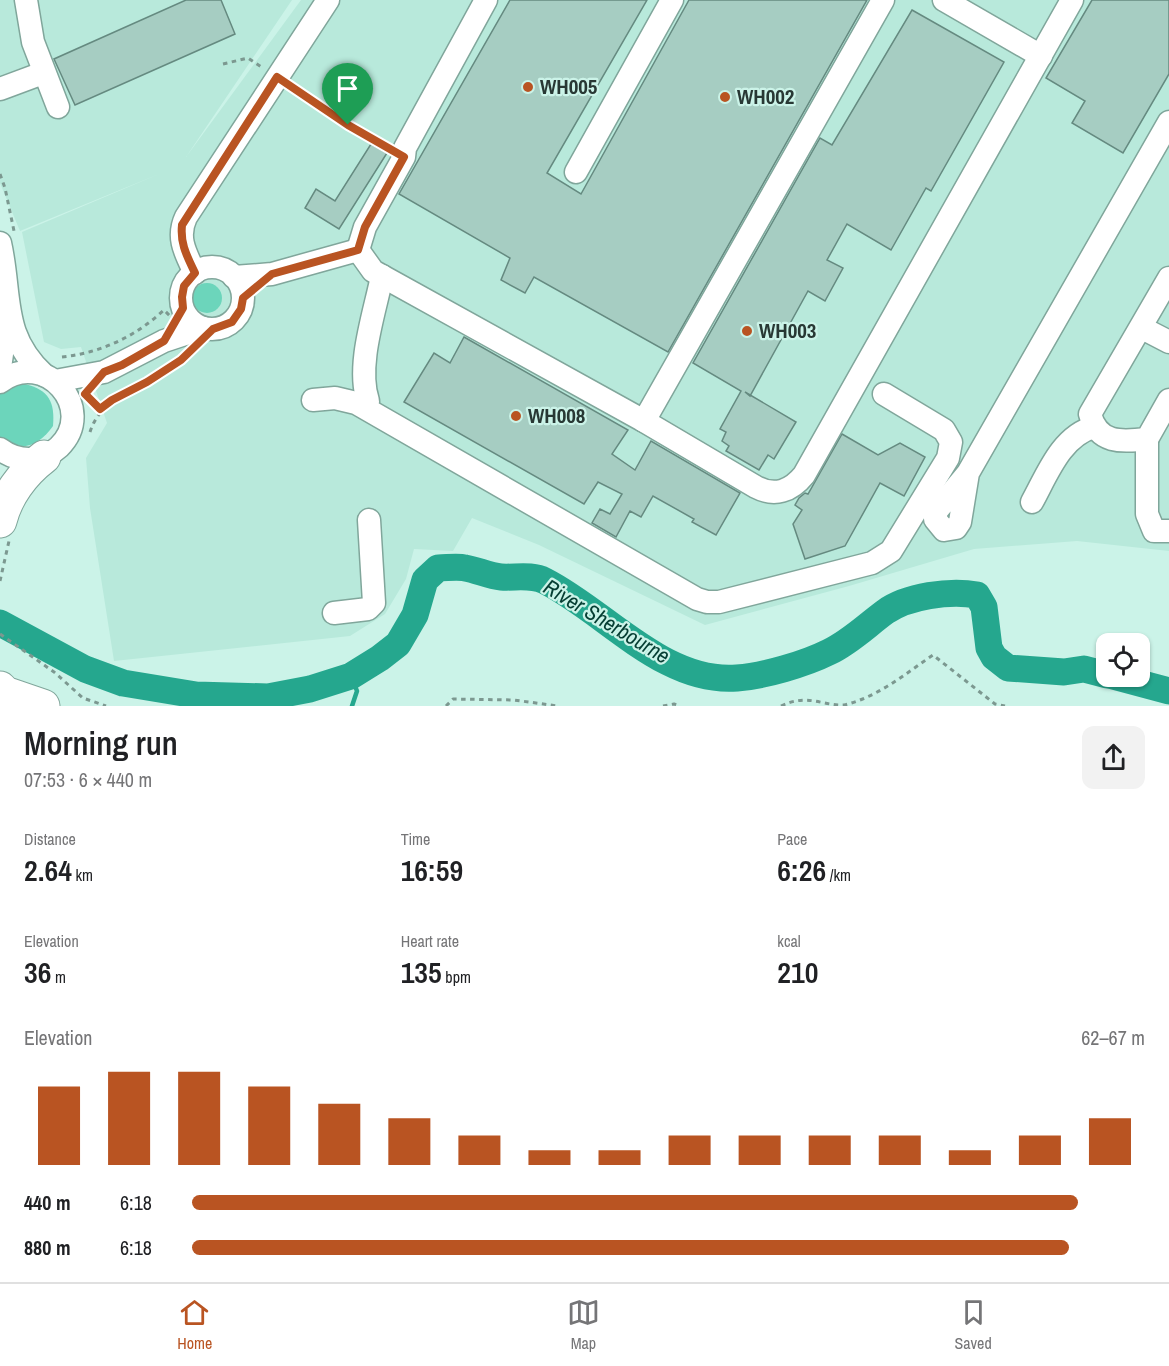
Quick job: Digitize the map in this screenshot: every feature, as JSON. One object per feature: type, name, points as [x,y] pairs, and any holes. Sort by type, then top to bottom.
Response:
[{"type":"highway","points":[[5,529],[8,499],[30,468],[44,457]]},
{"type":"highway","points":[[0,688],[5,693],[43,706]]},
{"type":"street","points":[[26,0],[33,42],[58,107]]},
{"type":"street","points":[[195,273],[184,251],[181,237],[182,225],[327,0]]},
{"type":"street","points":[[358,250],[365,227],[404,157],[405,148],[486,0]]},
{"type":"street","points":[[576,172],[672,0]]},
{"type":"street","points":[[644,421],[883,0]]},
{"type":"street","points":[[944,0],[1041,56]]},
{"type":"street","points":[[358,250],[373,271],[644,421],[762,490],[777,492],[794,485],[810,465],[1072,0]]},
{"type":"street","points":[[0,89],[43,73]]},
{"type":"street","points":[[968,472],[1169,122]]},
{"type":"street","points":[[0,243],[3,287],[20,349],[66,393],[72,413],[70,428],[64,440],[44,457],[30,460],[18,458],[0,449]]},
{"type":"street","points":[[238,287],[272,274],[358,250]]},
{"type":"street","points":[[0,382],[19,373],[49,378],[104,372],[122,365],[164,341],[203,328],[219,328],[232,322],[241,309],[238,287],[225,271],[207,268],[195,273],[187,281],[182,291],[179,315],[164,341]]},
{"type":"street","points":[[368,401],[364,381],[365,363],[382,276]]},
{"type":"street","points":[[1147,438],[1130,441],[1109,440],[1094,427],[1090,414],[1169,278]]},
{"type":"street","points":[[0,368],[8,312]]},
{"type":"street","points":[[179,315],[189,318],[203,328]]},
{"type":"street","points":[[1142,328],[1169,342]]},
{"type":"street","points":[[72,413],[92,402],[104,372]]},
{"type":"street","points":[[314,400],[335,398],[356,403],[697,599],[719,602],[872,563],[891,551],[948,458],[951,442],[944,430],[884,394]]},
{"type":"street","points":[[1169,400],[1147,438],[1147,514],[1154,531],[1169,531]]},
{"type":"street","points":[[1032,502],[1061,451],[1081,430],[1094,427]]},
{"type":"street","points":[[334,613],[368,609],[374,603],[369,520]]},
{"type":"path","points":[[223,64],[248,58],[348,125],[404,157]]},
{"type":"path","points":[[62,357],[93,353],[140,330],[164,310],[179,315]]},
{"type":"path","points":[[87,441],[92,402],[112,400],[147,382],[188,353]]},
{"type":"path","points":[[0,580],[5,529]]},
{"type":"path","points":[[0,634],[54,672],[83,698],[106,706]]},
{"type":"path","points":[[781,706],[794,700],[842,705],[886,688],[933,655],[995,704],[1005,706]]},
{"type":"path","points":[[446,706],[453,699],[514,700],[558,706]]},
{"type":"path","points":[[663,706],[674,704],[680,706]]},
{"type":"shaded area","points":[[0,0],[292,0],[186,157],[301,0],[1169,0],[1169,551],[1077,541],[974,549],[705,625],[539,545],[472,518],[453,551],[414,549],[406,579],[385,614],[350,636],[114,661],[90,508],[86,458],[107,423],[81,347],[61,349],[44,342],[22,232],[159,174],[20,231],[0,183]]},
{"type":"green space","points":[[207,283],[218,287],[222,298],[218,309],[207,313],[196,309],[192,298],[196,287]]},
{"type":"green space","points":[[25,384],[40,390],[49,398],[53,410],[53,426],[36,443],[14,446],[0,437],[0,394],[11,385]]},
{"type":"building","points":[[186,0],[221,0],[235,34],[75,105],[54,59]]},
{"type":"building","name":"WH002","points":[[510,0],[647,0],[547,173],[581,194],[689,0],[867,0],[668,352],[534,277],[525,293],[501,280],[510,258],[399,194]]},
{"type":"building","points":[[1092,0],[1169,0],[1169,74],[1123,153],[1072,123],[1085,101],[1046,78]]},
{"type":"building","points":[[912,10],[1004,62],[931,191],[926,188],[891,250],[847,224],[827,260],[843,268],[825,301],[808,291],[750,395],[796,422],[774,459],[768,455],[759,470],[726,451],[729,446],[722,441],[726,432],[720,429],[741,391],[693,363],[820,138],[832,145]]},
{"type":"building","points":[[371,144],[387,153],[339,229],[305,208],[316,189],[335,201]]},
{"type":"building","name":"WH008","points":[[464,337],[628,430],[612,454],[635,470],[651,441],[740,493],[716,535],[692,522],[694,519],[653,496],[641,517],[630,511],[616,537],[592,523],[600,509],[610,514],[622,494],[598,482],[584,504],[404,402],[434,353],[450,363]]},
{"type":"building","points":[[842,434],[878,455],[900,443],[925,457],[904,496],[880,483],[845,546],[805,559],[793,524],[802,510],[795,505],[799,498],[805,493],[808,494]]},
{"type":"waterway","name":"River Sherbourne","points":[[0,623],[85,669],[123,683],[196,695],[268,697],[310,689],[351,676],[380,658],[398,644],[415,615],[425,580],[438,568],[459,567],[496,576],[529,577],[545,581],[568,594],[660,658],[685,670],[710,677],[748,677],[796,665],[837,648],[894,606],[917,598],[954,593],[977,595],[984,607],[989,648],[994,657],[1008,668],[1064,672],[1084,669],[1096,672]]},
{"type":"waterway","points":[[351,676],[357,691],[352,706]]},
{"type":"waterway","name":"River Sherbourne","points":[[1150,686],[1169,691]]},
{"type":"place","name":"WH005","points":[[528,87]]},
{"type":"place","name":"WH002","points":[[725,97]]},
{"type":"place","name":"WH003","points":[[747,331]]},
{"type":"place","name":"WH008","points":[[516,416]]},
{"type":"route","points":[[277,77],[348,125],[404,157],[365,227],[358,250],[272,274],[243,298],[241,309],[232,322],[213,329],[181,360],[100,409],[85,394],[104,372],[146,353],[164,341],[183,308],[182,291],[187,281],[195,273],[184,251],[181,237],[182,225],[191,207],[277,77]]}]
